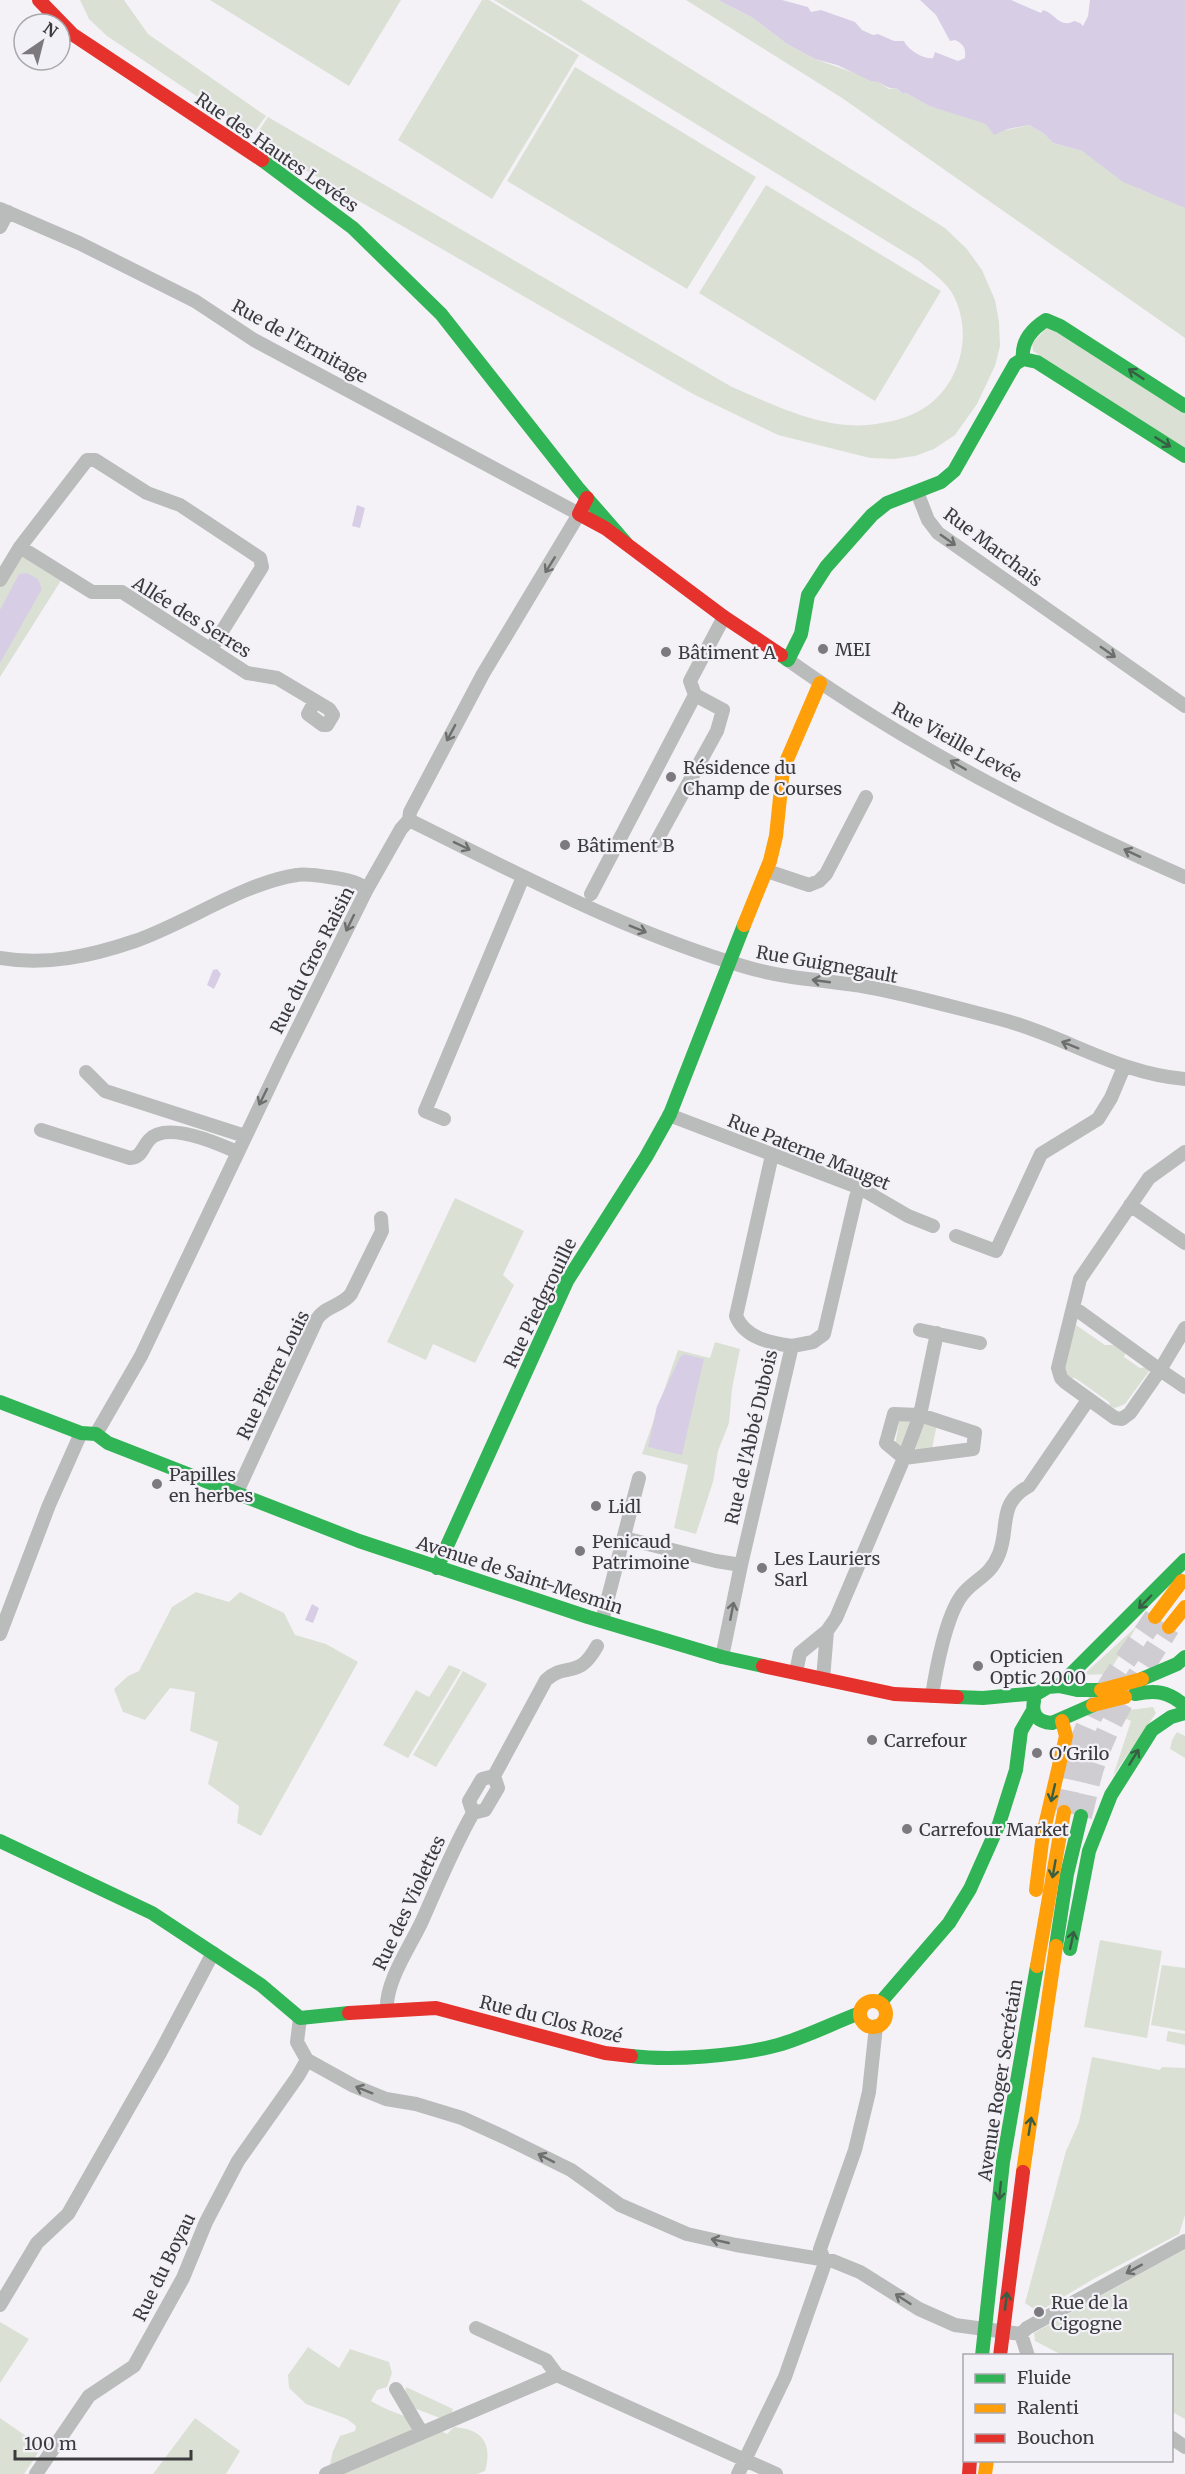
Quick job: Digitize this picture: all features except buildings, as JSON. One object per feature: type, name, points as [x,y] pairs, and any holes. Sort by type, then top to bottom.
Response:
[{"type":"street","name":"Rue des Hautes Levées","points":[[39,0],[72,34],[267,164],[353,228],[441,314],[587,498],[626,543]]},
{"type":"street","points":[[0,227],[4,210]]},
{"type":"street","name":"Rue de l'Ermitage","points":[[4,210],[79,243],[195,301],[254,340],[579,514]]},
{"type":"street","points":[[1023,359],[1021,354],[1025,342],[1036,326],[1046,320],[1060,326],[1185,406]]},
{"type":"street","points":[[788,660],[801,634],[808,595],[826,567],[880,507],[941,482],[954,471],[1015,364],[1023,359],[1037,362],[1185,456]]},
{"type":"street","points":[[0,579],[20,547],[87,460],[95,460],[147,493],[180,505],[260,558],[263,563],[211,649]]},
{"type":"street","name":"Rue Marchais","points":[[917,492],[928,520],[938,533],[1185,706]]},
{"type":"street","points":[[579,514],[587,498]]},
{"type":"street","name":"Rue Vieille Levée","points":[[579,514],[626,543],[724,618],[820,682],[979,777],[1087,832],[1185,877]]},
{"type":"street","name":"Rue du Gros Raisin","points":[[96,1434],[141,1356],[237,1152],[368,889],[401,829],[409,820],[410,812],[483,674],[579,514]]},
{"type":"street","name":"Allée des Serres","points":[[20,547],[92,592],[122,592],[247,673],[277,678],[315,701]]},
{"type":"street","points":[[656,842],[724,714],[723,710],[695,695],[690,681],[724,618]]},
{"type":"street","name":"Rue Piedgrouille","points":[[436,1568],[567,1281],[669,1115],[705,1032],[729,961],[767,871],[774,845],[779,782],[820,682]]},
{"type":"street","points":[[591,894],[695,695]]},
{"type":"street","points":[[767,871],[809,885],[819,881],[826,874],[866,796]]},
{"type":"street","name":"Rue Guignegault","points":[[409,820],[636,929],[729,961],[788,977],[867,987],[1003,1020],[1124,1067],[1149,1074],[1185,1079]]},
{"type":"street","points":[[0,958],[20,962],[49,961],[87,955],[136,941],[258,886],[298,874],[343,879],[368,889]]},
{"type":"street","points":[[444,1119],[425,1111],[524,877]]},
{"type":"street","points":[[956,1236],[996,1251],[1005,1246],[1041,1154],[1098,1119],[1111,1098],[1124,1067]]},
{"type":"street","points":[[86,1072],[105,1091],[245,1136]]},
{"type":"street","name":"Rue Paterne Mauget","points":[[669,1115],[860,1188],[908,1216],[933,1226]]},
{"type":"street","points":[[41,1130],[130,1158],[136,1158],[156,1135],[172,1131],[237,1152]]},
{"type":"street","points":[[1185,1152],[1149,1178],[1080,1279],[1058,1368],[1060,1378],[1115,1418],[1122,1419],[1130,1413],[1160,1370],[1185,1328]]},
{"type":"street","name":"Rue de l'Abbé Dubois","points":[[722,1657],[792,1346],[755,1337],[742,1327],[736,1316],[772,1155]]},
{"type":"street","points":[[792,1346],[813,1342],[824,1334],[860,1188]]},
{"type":"street","points":[[1130,1205],[1185,1243]]},
{"type":"street","name":"Rue Pierre Louis","points":[[236,1494],[317,1319],[325,1310],[351,1294],[382,1231],[381,1218]]},
{"type":"street","points":[[1073,1307],[1185,1387]]},
{"type":"street","points":[[920,1330],[980,1343]]},
{"type":"street","points":[[796,1672],[800,1653],[827,1631],[836,1618],[904,1458],[920,1415],[937,1334]]},
{"type":"street","points":[[932,1696],[952,1611],[963,1593],[979,1582],[991,1569],[999,1554],[1010,1503],[1015,1494],[1029,1486],[1088,1400]]},
{"type":"street","name":"Avenue de Saint-Mesmin","points":[[6,1404],[81,1433],[96,1434],[108,1443],[359,1541],[436,1568],[722,1657],[894,1694],[983,1698],[1038,1693],[1059,1686],[1077,1690],[1101,1690],[1143,1679],[1181,1660]]},
{"type":"street","points":[[894,1414],[920,1415],[975,1433],[973,1449],[904,1458],[886,1443],[894,1414]]},
{"type":"street","points":[[0,1634],[49,1505],[81,1433]]},
{"type":"street","points":[[602,1621],[639,1478]]},
{"type":"street","points":[[624,1538],[741,1565]]},
{"type":"street","points":[[1059,1686],[1129,1619],[1185,1560]]},
{"type":"street","points":[[1155,1617],[1185,1578]]},
{"type":"street","points":[[1169,1627],[1185,1607]]},
{"type":"street","points":[[823,1679],[827,1631]]},
{"type":"street","name":"Rue des Violettes","points":[[387,2010],[389,1990],[422,1923],[452,1850],[473,1813],[469,1801],[477,1786],[485,1777],[494,1776],[546,1680],[555,1674],[584,1665],[597,1646]]},
{"type":"street","points":[[948,1697],[1032,1712],[1040,1720],[1048,1723],[1062,1721],[1082,1708],[1155,1690],[1175,1696],[1185,1706]]},
{"type":"street","points":[[880,2003],[949,1923],[970,1889],[999,1824],[1016,1770],[1021,1731],[1032,1712],[1038,1693]]},
{"type":"street","points":[[1041,2057],[1066,1969],[1089,1851],[1111,1795],[1152,1730],[1171,1717],[1185,1713]]},
{"type":"street","points":[[1025,2029],[1027,1955],[1043,1834],[1066,1736],[1062,1721]]},
{"type":"street","name":"Avenue Roger Secrétain","points":[[982,2354],[1003,2162],[1064,1812]]},
{"type":"street","name":"Avenue Roger Secrétain","points":[[1000,2354],[1019,2198],[1067,1874],[1081,1816]]},
{"type":"street","points":[[0,1841],[152,1913],[261,1985],[300,2018],[297,2042],[307,2060],[354,2086],[386,2099],[416,2104],[462,2118],[571,2170],[620,2205],[687,2234],[736,2245],[823,2258],[860,2272],[919,2309],[955,2325],[1021,2334]]},
{"type":"street","points":[[0,2305],[37,2243],[68,2214],[160,2053],[213,1953]]},
{"type":"street","points":[[866,2002],[880,2003],[885,2016],[881,2023],[876,2026],[865,2023],[860,2013],[866,2002]]},
{"type":"street","name":"Rue du Clos Rozé","points":[[300,2018],[436,2008],[605,2053],[638,2057],[698,2056],[750,2051],[780,2044],[860,2013]]},
{"type":"street","points":[[738,2474],[785,2377],[825,2263],[820,2250],[855,2150],[869,2092],[876,2026]]},
{"type":"street","name":"Rue du Boyau","points":[[36,2474],[88,2396],[134,2366],[183,2278],[206,2222],[238,2161],[307,2060]]},
{"type":"street","points":[[1021,2334],[1027,2328],[1185,2241]]},
{"type":"street","points":[[476,2328],[546,2360],[557,2375],[776,2474]]},
{"type":"street","points":[[1021,2334],[1028,2354]]},
{"type":"street","points":[[326,2474],[557,2375]]},
{"type":"street","points":[[396,2390],[422,2433]]},
{"type":"shaded area","points":[[80,0],[124,0],[148,34],[266,116],[253,134],[107,36],[89,19]]},
{"type":"shaded area","points":[[210,0],[401,0],[349,86]]},
{"type":"shaded area","points":[[482,0],[489,0],[579,55],[492,199],[398,140]]},
{"type":"shaded area","points":[[494,0],[581,0],[945,228],[966,248],[982,270],[995,300],[999,322],[1000,346],[995,366],[977,404],[955,435],[934,449],[915,456],[894,459],[870,458],[778,435],[693,394],[300,167],[256,135],[268,117],[732,387],[780,408],[832,423],[867,425],[900,419],[913,414],[933,401],[945,389],[960,359],[962,325],[959,309],[952,293],[937,276],[919,261]]},
{"type":"shaded area","points":[[686,0],[718,0],[753,18],[787,44],[815,59],[877,81],[889,89],[896,88],[903,94],[906,93],[929,106],[978,120],[1002,131],[1029,125],[1043,133],[1053,143],[1082,151],[1139,189],[1185,208],[1185,338],[842,98]]},
{"type":"shaded area","points":[[718,0],[782,0],[808,7],[811,12],[821,10],[855,22],[862,30],[873,35],[878,34],[894,41],[904,41],[921,56],[933,58],[935,52],[958,61],[965,58],[964,47],[955,40],[950,41],[936,15],[920,0],[1011,0],[1041,13],[1043,10],[1061,22],[1074,21],[1083,26],[1088,16],[1090,0],[1185,0],[1185,208],[1123,182],[1082,151],[1053,143],[1043,133],[1029,125],[1008,129],[994,135],[986,124],[929,106],[906,93],[903,94],[896,88],[889,88],[837,65],[815,59],[787,44],[753,18]]},
{"type":"shaded area","points":[[575,67],[756,177],[687,289],[507,181]]},
{"type":"shaded area","points":[[766,185],[941,291],[875,401],[699,293]]},
{"type":"shaded area","points":[[1048,327],[1185,413],[1185,448],[1033,351],[1032,343]]},
{"type":"shaded area","points":[[357,505],[365,508],[360,528],[352,526]]},
{"type":"shaded area","points":[[26,555],[62,579],[0,677],[0,588],[14,563],[20,556]]},
{"type":"shaded area","points":[[27,573],[38,579],[42,589],[0,663],[0,610],[19,574]]},
{"type":"shaded area","points":[[217,969],[221,974],[214,989],[207,985],[213,970]]},
{"type":"shaded area","points":[[455,1198],[524,1231],[503,1275],[514,1285],[475,1363],[433,1344],[426,1360],[387,1342]]},
{"type":"shaded area","points":[[1076,1325],[1105,1345],[1119,1345],[1126,1352],[1124,1357],[1140,1368],[1147,1367],[1150,1370],[1125,1404],[1115,1408],[1110,1406],[1109,1402],[1075,1378],[1069,1378],[1063,1369]]},
{"type":"shaded area","points":[[715,1342],[740,1349],[732,1389],[729,1423],[718,1451],[713,1482],[696,1534],[674,1528],[688,1465],[642,1454],[678,1350],[710,1358]]},
{"type":"shaded area","points":[[684,1354],[704,1359],[682,1455],[648,1447],[657,1406],[680,1357]]},
{"type":"shaded area","points":[[900,1417],[914,1420],[902,1447],[895,1445]]},
{"type":"shaded area","points":[[924,1421],[937,1424],[932,1449],[916,1450],[915,1445]]},
{"type":"shaded area","points":[[196,1592],[229,1602],[240,1592],[284,1613],[295,1635],[326,1644],[358,1662],[261,1836],[237,1823],[239,1806],[208,1784],[218,1742],[190,1731],[195,1692],[170,1688],[145,1720],[123,1712],[114,1689],[128,1676],[139,1671],[172,1607]]},
{"type":"shaded area","points":[[312,1604],[319,1608],[313,1623],[305,1620]]},
{"type":"shaded area","points":[[1137,1626],[1108,1674],[1083,1675]]},
{"type":"shaded area","points":[[449,1665],[461,1670],[408,1758],[383,1745],[416,1690],[429,1697]]},
{"type":"shaded area","points":[[463,1671],[487,1684],[436,1767],[413,1755]]},
{"type":"shaded area","points":[[1153,1707],[1156,1713],[1113,1776],[1131,1721],[1124,1718],[1129,1710]]},
{"type":"shaded area","points":[[1177,1732],[1185,1736],[1185,1758],[1170,1749]]},
{"type":"shaded area","points":[[1100,1940],[1162,1951],[1147,2038],[1084,2027]]},
{"type":"shaded area","points":[[1162,1965],[1185,1968],[1185,2031],[1151,2025]]},
{"type":"shaded area","points":[[1168,2031],[1185,2034],[1185,2045],[1166,2041]]},
{"type":"shaded area","points":[[1092,2057],[1160,2070],[1162,2067],[1185,2068],[1185,2215],[1179,2234],[1097,2277],[1038,2312],[1025,2303],[1066,2151],[1079,2122]]},
{"type":"shaded area","points":[[1185,2249],[1185,2419],[1173,2413],[1173,2354],[1060,2354],[1035,2341],[1034,2333]]},
{"type":"shaded area","points":[[0,2322],[29,2339],[0,2383]]},
{"type":"shaded area","points":[[308,2347],[339,2368],[350,2349],[389,2362],[392,2373],[387,2387],[377,2390],[371,2401],[447,2434],[454,2427],[464,2428],[478,2434],[486,2445],[485,2471],[477,2474],[333,2474],[329,2468],[340,2436],[355,2431],[356,2426],[347,2419],[306,2404],[289,2388],[288,2375]]},
{"type":"shaded area","points":[[406,2387],[453,2409],[448,2421],[403,2404]]},
{"type":"shaded area","points":[[0,2418],[42,2447],[24,2474],[0,2474]]},
{"type":"shaded area","points":[[195,2418],[240,2451],[226,2474],[153,2474]]},
{"type":"tunnel","points":[[1064,1812],[1076,1757],[1090,1720],[1110,1684],[1155,1617]]},
{"type":"tunnel","points":[[1081,1816],[1093,1768],[1110,1726],[1169,1627]]},
{"type":"traffic: fast","points":[[262,160],[353,228],[441,314],[578,488],[626,543]]},
{"type":"traffic: fast","points":[[1023,359],[1028,336],[1046,320],[1060,326],[1185,406]]},
{"type":"traffic: fast","points":[[1023,359],[1037,362],[1185,456]]},
{"type":"traffic: fast","points":[[781,655],[788,660],[801,634],[808,595],[826,567],[872,515],[887,503],[941,482],[954,471],[1015,364],[1023,359]]},
{"type":"traffic: fast","points":[[437,1568],[567,1281],[646,1157],[670,1114],[744,925]]},
{"type":"traffic: fast","points":[[0,1402],[81,1433],[96,1434],[108,1443],[359,1541],[588,1617],[722,1657],[763,1666]]},
{"type":"traffic: fast","points":[[1059,1686],[1185,1560]]},
{"type":"traffic: fast","points":[[1142,1679],[1177,1664],[1185,1657]]},
{"type":"traffic: fast","points":[[957,1697],[983,1698],[1038,1693],[1048,1687],[1059,1686],[1077,1690],[1101,1690]]},
{"type":"traffic: fast","points":[[1135,1694],[1162,1693],[1173,1697],[1185,1706]]},
{"type":"traffic: fast","points":[[1034,1701],[1037,1717],[1052,1723],[1093,1705]]},
{"type":"traffic: fast","points":[[880,2003],[949,1923],[970,1889],[999,1824],[1016,1770],[1021,1731],[1032,1712]]},
{"type":"traffic: fast","points":[[1070,1949],[1089,1851],[1111,1795],[1152,1730],[1171,1717],[1185,1713]]},
{"type":"traffic: fast","points":[[1056,1946],[1067,1874],[1081,1816]]},
{"type":"traffic: fast","points":[[0,1841],[152,1913],[261,1985],[300,2018],[349,2013]]},
{"type":"traffic: fast","points":[[982,2354],[1003,2162],[1037,1966]]},
{"type":"traffic: fast","points":[[631,2056],[685,2058],[762,2049],[799,2038],[860,2013]]},
{"type":"traffic: slow","points":[[744,925],[770,861],[776,836],[783,769],[820,683]]},
{"type":"traffic: slow","points":[[1155,1617],[1182,1581]]},
{"type":"traffic: slow","points":[[1169,1627],[1185,1607]]},
{"type":"traffic: slow","points":[[1101,1690],[1142,1679]]},
{"type":"traffic: slow","points":[[1093,1705],[1125,1697]]},
{"type":"traffic: slow","points":[[1036,1890],[1043,1834],[1066,1736],[1062,1721]]},
{"type":"traffic: slow","points":[[1037,1966],[1064,1812]]},
{"type":"traffic: slow","points":[[1023,2172],[1056,1946]]},
{"type":"traffic: slow","points":[[873,2001],[882,2005],[886,2014],[882,2023],[873,2027],[864,2023],[860,2014],[864,2005],[873,2001]]},
{"type":"traffic: slow","points":[[985,2474],[987,2462]]},
{"type":"traffic: jam","points":[[39,0],[72,34],[262,160]]},
{"type":"traffic: jam","points":[[587,498],[579,514],[605,528],[724,617],[781,655]]},
{"type":"traffic: jam","points":[[763,1666],[894,1694],[957,1697]]},
{"type":"traffic: jam","points":[[349,2013],[436,2008],[605,2053],[631,2056]]},
{"type":"traffic: jam","points":[[1000,2354],[1023,2172]]},
{"type":"traffic: jam","points":[[969,2474],[970,2462]]},
{"type":"place","name":"MEI","points":[[823,649]]},
{"type":"place","name":"Bâtiment A","points":[[666,652]]},
{"type":"place","name":"Résidence du Champ de Courses","points":[[671,777]]},
{"type":"place","name":"Bâtiment B","points":[[565,845]]},
{"type":"place","name":"Papilles en herbes","points":[[157,1484]]},
{"type":"place","name":"Lidl","points":[[596,1506]]},
{"type":"place","name":"Penicaud Patrimoine","points":[[580,1551]]},
{"type":"place","name":"Les Lauriers Sarl","points":[[762,1568]]},
{"type":"place","name":"Opticien Optic 2000","points":[[978,1666]]},
{"type":"place","name":"Carrefour","points":[[872,1740]]},
{"type":"place","name":"O'Grilo","points":[[1037,1753]]},
{"type":"place","name":"Carrefour Market","points":[[907,1829]]},
{"type":"place","name":"Rue de la Cigogne","points":[[1039,2312]]}]
